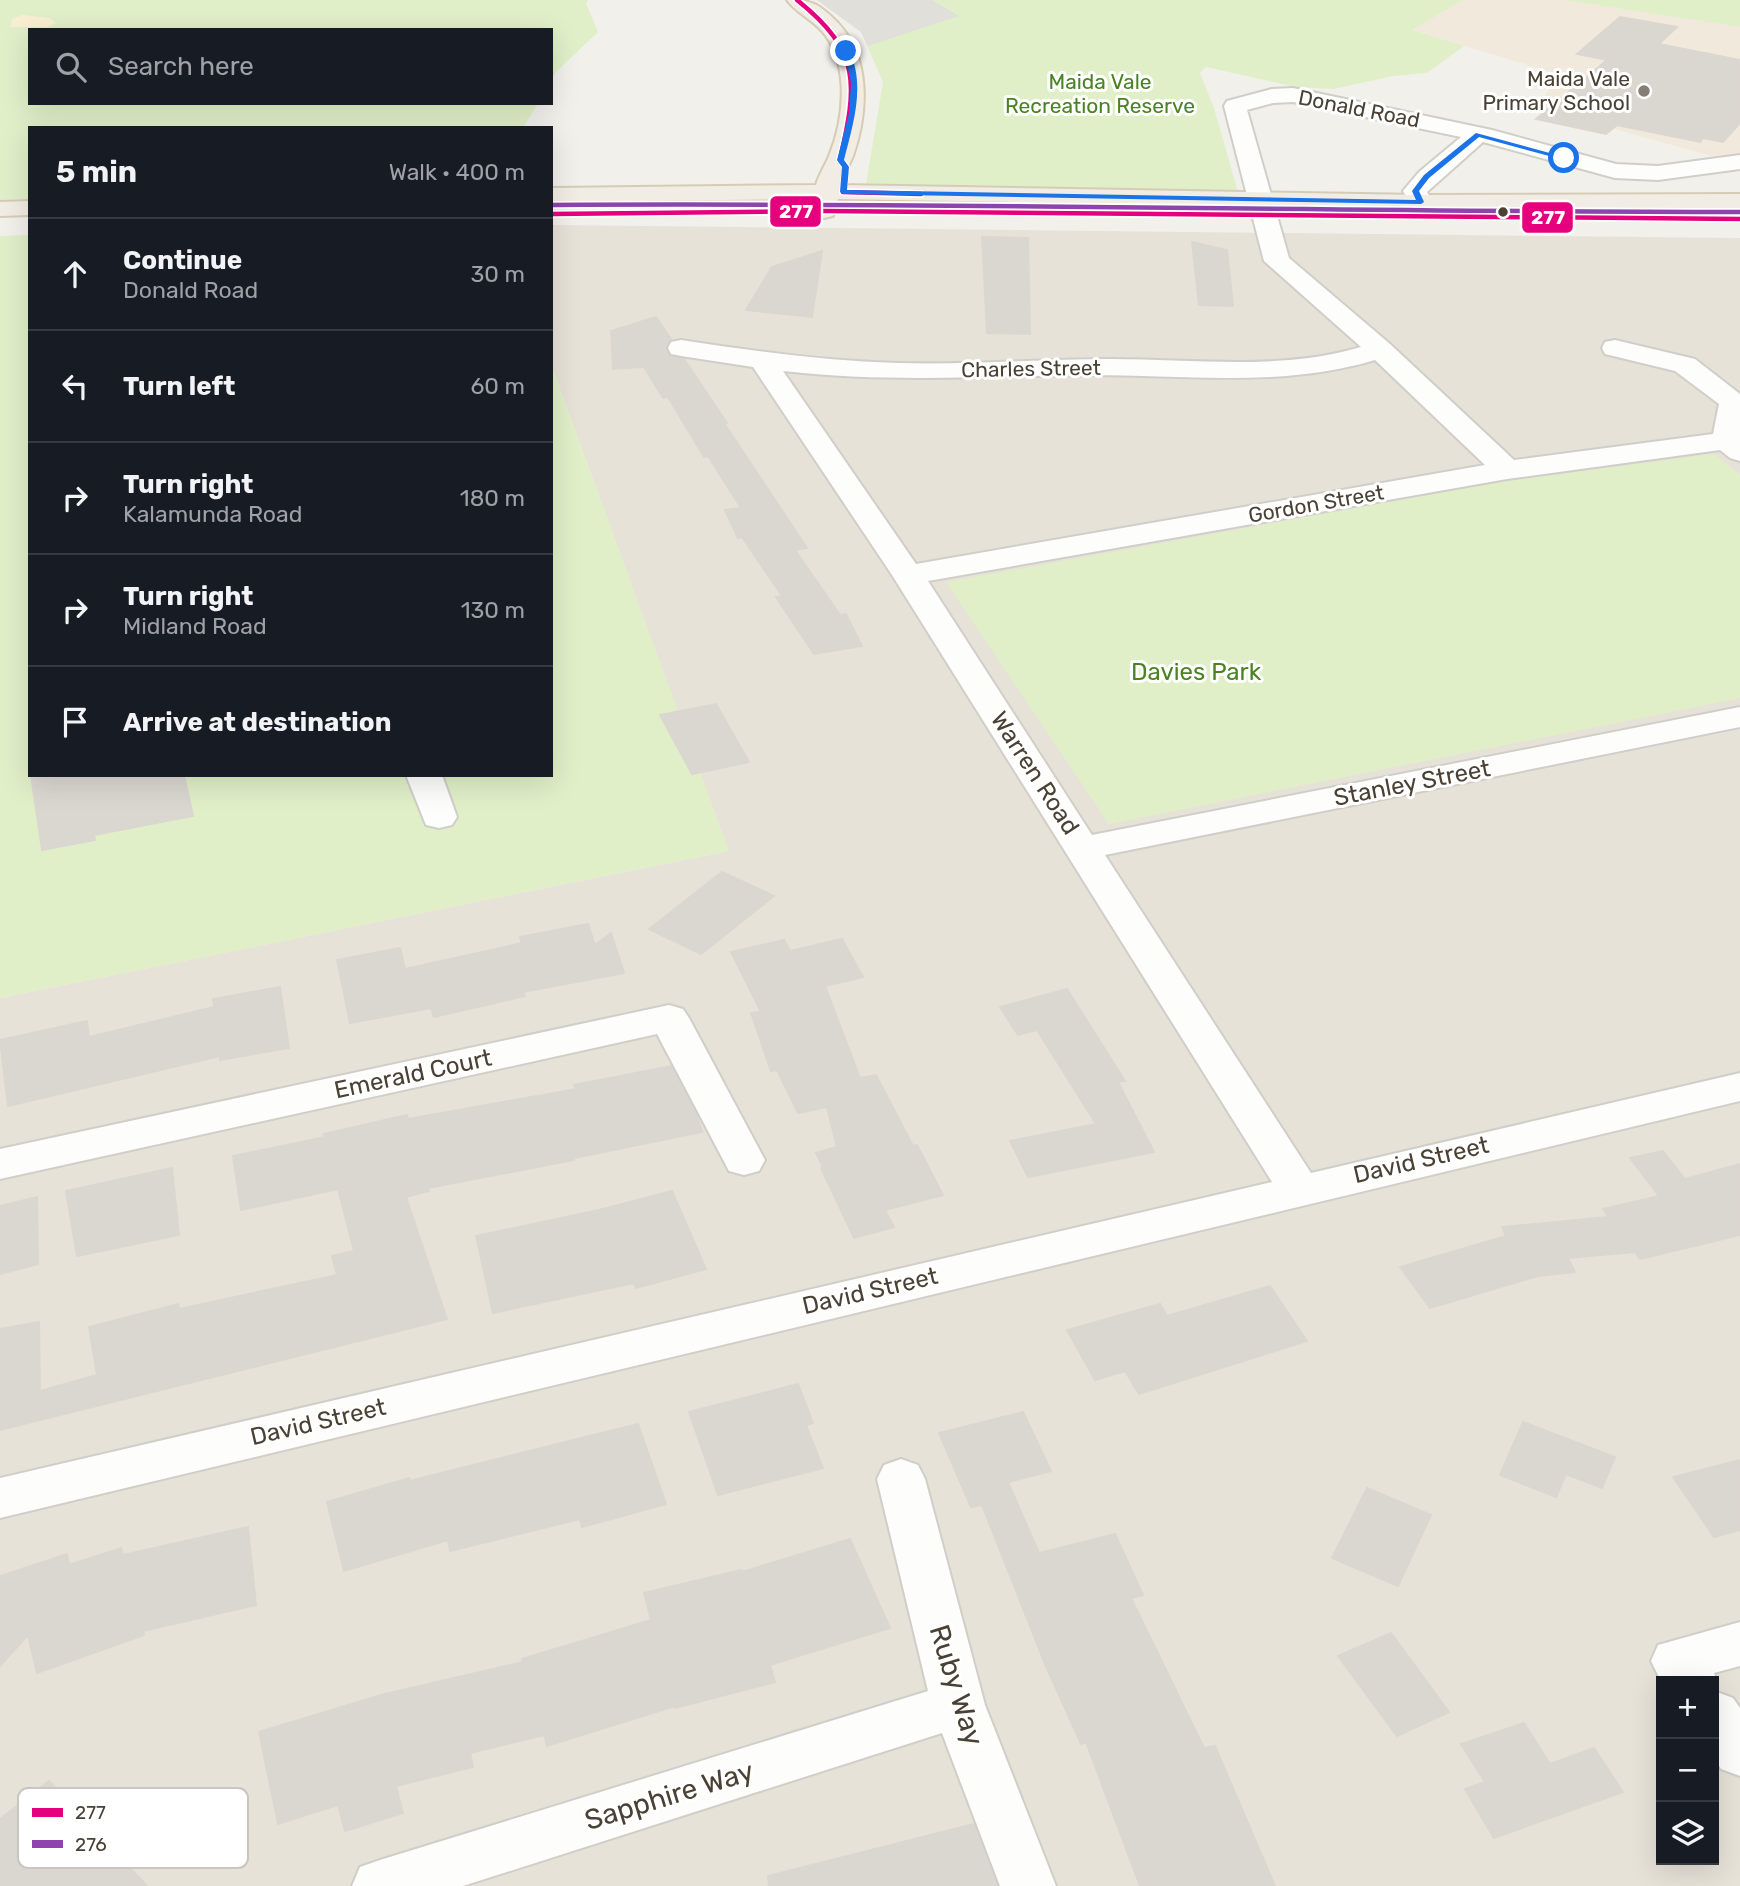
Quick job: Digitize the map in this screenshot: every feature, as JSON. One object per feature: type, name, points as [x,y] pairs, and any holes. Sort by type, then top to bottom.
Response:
[{"type":"main road","points":[[797,0],[817,12],[834,31],[853,66],[852,113],[837,163],[834,202]]},
{"type":"main road","points":[[553,195],[780,184],[821,174],[837,163]]},
{"type":"main road","points":[[591,194],[834,202],[1262,206],[1740,219]]},
{"type":"main road","points":[[1262,206],[1421,202],[1740,201]]},
{"type":"main road","points":[[553,214],[834,202]]},
{"type":"main road","points":[[0,209],[28,208]]},
{"type":"main road","points":[[0,224],[28,224]]},
{"type":"street","name":"Donald Road","points":[[1507,470],[1380,350],[1277,261],[1235,106],[1251,99],[1293,95],[1313,98],[1478,134],[1615,171],[1658,173],[1740,162]]},
{"type":"street","points":[[1421,202],[1415,191],[1427,177],[1478,134]]},
{"type":"street","name":"Charles Street","points":[[681,348],[764,362],[899,371],[1114,367],[1289,371],[1353,360],[1380,350]]},
{"type":"street","points":[[1615,348],[1685,365],[1733,402],[1733,447]]},
{"type":"street","name":"Warren Road","points":[[764,362],[908,575],[1299,1189]]},
{"type":"street","name":"Gordon Street","points":[[908,575],[1507,470],[1733,447]]},
{"type":"street","name":"Stanley Street","points":[[1084,848],[1740,717]]},
{"type":"street","points":[[425,777],[439,817]]},
{"type":"street","name":"Emerald Court","points":[[0,1164],[669,1018],[744,1160]]},
{"type":"street","name":"David Street","points":[[0,1498],[1299,1189],[1740,1087]]},
{"type":"street","name":"Ruby Way","points":[[901,1479],[958,1705],[1028,1886]]},
{"type":"street","points":[[1688,1676],[1677,1661],[1740,1644]]},
{"type":"street","name":"Sapphire Way","points":[[380,1886],[958,1705]]},
{"type":"street","points":[[1719,1721],[1740,1752]]},
{"type":"shaded area","points":[[817,0],[932,0],[959,16],[868,46],[861,32]]},
{"type":"shaded area","name":"Maida Vale Primary School","points":[[1463,0],[1563,0],[1740,27],[1740,164],[1535,107],[1561,75],[1411,30]]},
{"type":"shaded area","points":[[553,225],[1740,238],[1740,1886],[0,1886],[0,998],[728,851],[553,370]]},
{"type":"green space","points":[[0,0],[588,0],[586,3],[598,32],[553,77],[553,28],[28,28],[28,105],[537,105],[524,126],[28,126],[28,199],[0,200]]},
{"type":"green space","name":"Maida Vale Recreation Reserve","points":[[817,0],[1463,0],[1412,30],[1464,46],[1427,73],[1393,76],[1334,89],[1296,87],[1206,67],[1200,73],[1214,108],[1238,192],[866,184],[883,82],[861,32]]},
{"type":"green space","points":[[1563,0],[1740,0],[1740,27]]},
{"type":"green space","points":[[28,235],[28,777],[553,777],[553,369],[729,851],[0,998],[0,236]]},
{"type":"green space","name":"Davies Park","points":[[1714,454],[1740,475],[1740,698],[1109,824],[946,582],[1506,481]]},
{"type":"sand","points":[[23,15],[50,18],[56,23],[47,27],[11,27],[12,19]]},
{"type":"building","points":[[1620,17],[1677,27],[1659,44],[1740,60],[1740,123],[1723,142],[1703,138],[1700,142],[1617,125],[1606,134],[1536,119],[1607,60],[1577,54]]},
{"type":"building","points":[[982,237],[1028,238],[1030,334],[987,333]]},
{"type":"building","points":[[1192,242],[1227,250],[1233,306],[1199,305]]},
{"type":"building","points":[[822,251],[812,317],[746,310],[772,267]]},
{"type":"building","points":[[656,317],[671,339],[666,347],[669,355],[684,359],[727,423],[724,423],[807,548],[795,550],[840,615],[846,614],[862,646],[814,654],[776,597],[782,596],[742,537],[738,538],[725,510],[741,508],[708,456],[704,457],[668,397],[663,398],[644,367],[613,369],[611,331]]},
{"type":"building","points":[[716,704],[749,762],[692,774],[660,715]]},
{"type":"building","points":[[31,777],[184,777],[193,816],[94,835],[95,840],[42,850]]},
{"type":"building","points":[[722,872],[774,896],[701,954],[649,929]]},
{"type":"building","points":[[588,924],[595,945],[611,933],[624,973],[523,992],[525,996],[434,1017],[431,1008],[350,1023],[337,960],[400,948],[405,969],[522,943],[520,937]]},
{"type":"building","points":[[842,939],[863,977],[825,986],[860,1078],[876,1075],[913,1146],[917,1145],[943,1195],[885,1210],[894,1227],[854,1238],[816,1153],[837,1147],[827,1107],[798,1113],[777,1070],[771,1071],[751,1013],[761,1012],[731,952],[784,940],[790,951]]},
{"type":"building","points":[[280,987],[289,1048],[220,1060],[220,1056],[8,1106],[0,1040],[87,1021],[89,1037],[214,1007],[213,999]]},
{"type":"building","points":[[1067,989],[1125,1081],[1118,1082],[1154,1152],[1028,1177],[1010,1141],[1096,1124],[1037,1030],[1018,1035],[1000,1007]]},
{"type":"building","points":[[671,1066],[696,1113],[702,1132],[428,1188],[429,1191],[406,1197],[447,1319],[0,1430],[0,1329],[39,1322],[40,1391],[97,1375],[89,1327],[178,1304],[179,1309],[337,1275],[332,1256],[354,1251],[338,1189],[241,1210],[233,1156],[325,1137],[324,1134],[407,1115],[408,1119],[576,1089],[574,1085]]},
{"type":"building","points":[[1663,1151],[1685,1179],[1740,1164],[1740,1235],[1640,1259],[1635,1252],[1568,1258],[1575,1272],[1538,1276],[1430,1308],[1400,1267],[1506,1236],[1502,1227],[1608,1217],[1603,1209],[1659,1196],[1630,1158]]},
{"type":"building","points":[[172,1168],[179,1235],[77,1256],[66,1191]]},
{"type":"building","points":[[672,1191],[706,1269],[636,1288],[634,1283],[493,1313],[476,1236],[599,1210]]},
{"type":"building","points":[[37,1197],[38,1264],[0,1274],[0,1206]]},
{"type":"building","points":[[1270,1286],[1307,1341],[1139,1394],[1125,1371],[1095,1380],[1067,1330],[1160,1304],[1167,1316]]},
{"type":"building","points":[[798,1384],[813,1423],[806,1425],[823,1468],[718,1495],[689,1412]]},
{"type":"building","points":[[1023,1412],[1051,1471],[1008,1482],[1039,1553],[1115,1534],[1143,1595],[1131,1598],[1204,1748],[1215,1746],[1275,1886],[1140,1886],[1086,1742],[1081,1744],[1045,1664],[982,1505],[971,1507],[939,1433]]},
{"type":"building","points":[[1523,1422],[1615,1457],[1602,1488],[1566,1474],[1556,1497],[1500,1475]]},
{"type":"building","points":[[638,1424],[666,1504],[582,1527],[580,1519],[450,1551],[448,1540],[344,1571],[327,1502],[409,1478],[409,1481]]},
{"type":"building","points":[[1740,1460],[1740,1530],[1714,1537],[1673,1477]]},
{"type":"building","points":[[1367,1488],[1431,1515],[1398,1586],[1332,1558]]},
{"type":"building","points":[[248,1527],[256,1605],[143,1631],[144,1635],[37,1673],[28,1635],[0,1666],[0,1576],[67,1554],[69,1565],[121,1548],[123,1555]]},
{"type":"building","points":[[850,1539],[890,1628],[770,1665],[775,1682],[675,1706],[547,1746],[544,1735],[470,1753],[473,1767],[396,1786],[403,1813],[345,1831],[338,1805],[278,1824],[259,1732],[381,1695],[523,1662],[522,1659],[651,1620],[644,1593],[741,1570],[742,1572]]},
{"type":"building","points":[[1391,1633],[1449,1712],[1397,1736],[1338,1656]]},
{"type":"building","points":[[1524,1723],[1550,1764],[1594,1748],[1623,1792],[1494,1838],[1465,1789],[1485,1782],[1461,1744]]},
{"type":"building","points":[[49,1781],[56,1788],[40,1788]]},
{"type":"building","points":[[18,1805],[18,1868],[130,1868],[147,1886],[0,1886],[0,1819]]},
{"type":"building","points":[[974,1824],[997,1886],[769,1886],[768,1876]]},
{"type":"transit line","name":"277","points":[[797,0],[819,17],[834,35],[845,52],[850,70],[850,111],[840,160],[846,167],[843,192],[921,194]]},
{"type":"transit line","name":"276","points":[[553,205],[827,203],[1421,212],[1740,212]]},
{"type":"transit line","name":"277","points":[[553,214],[824,211],[1740,219]]},
{"type":"place","name":"Maida Vale Primary School","points":[[1644,91]]},
{"type":"route","points":[[846,51],[853,66],[854,83],[852,113],[840,160],[846,167],[843,192],[1421,202],[1415,191],[1427,177],[1478,134],[1564,158]]}]
